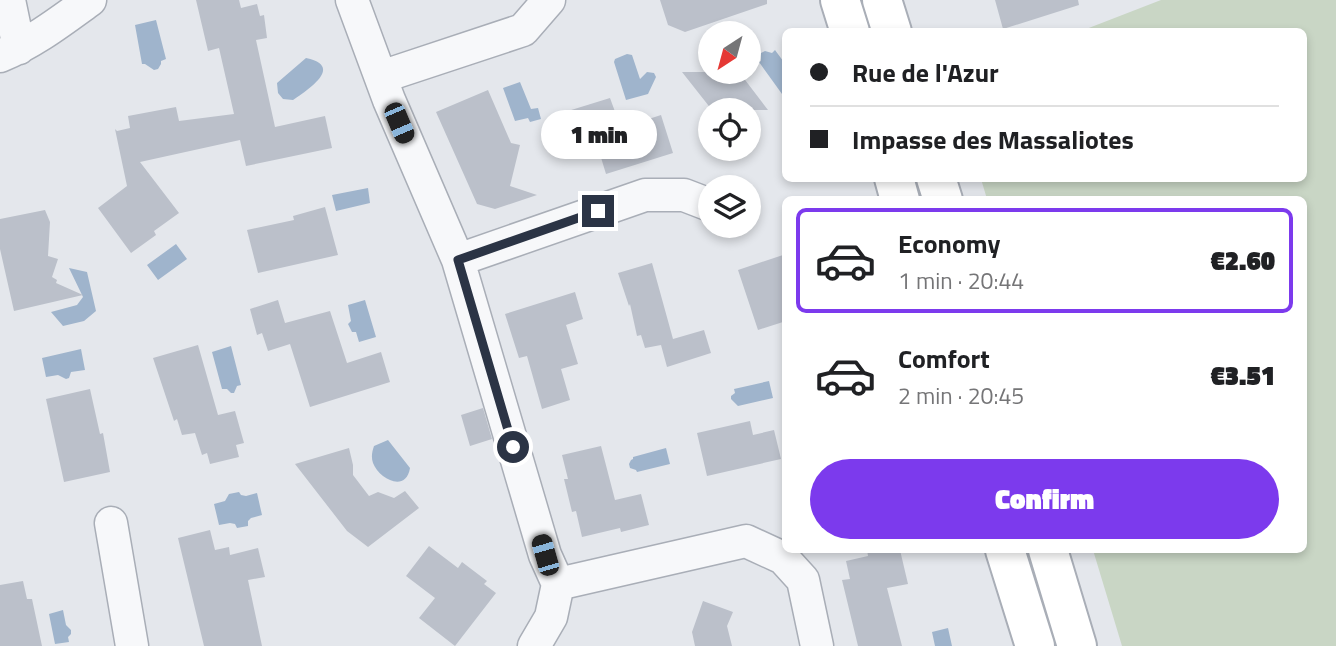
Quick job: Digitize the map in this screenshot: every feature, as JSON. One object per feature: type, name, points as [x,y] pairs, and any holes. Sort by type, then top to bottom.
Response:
[{"type":"main road","points":[[840,0],[849,28]]},
{"type":"main road","points":[[883,0],[891,28]]},
{"type":"main road","points":[[1006,553],[1035,646]]},
{"type":"main road","points":[[1049,553],[1077,646]]},
{"type":"street","points":[[9,0],[9,52],[37,38],[90,0]]},
{"type":"street","points":[[352,0],[381,77],[458,260],[545,555],[558,584],[551,617],[534,646]]},
{"type":"street","points":[[381,77],[523,30],[549,0]]},
{"type":"street","points":[[458,260],[645,195],[684,195],[698,200]]},
{"type":"street","points":[[111,523],[132,646]]},
{"type":"street","points":[[558,584],[746,541],[783,558],[803,580],[817,646]]},
{"type":"green space","points":[[1161,0],[1336,0],[1336,646],[1122,646],[1094,553],[1307,553],[1307,196],[986,196],[982,182],[1307,182],[1307,28],[1089,28]]},
{"type":"water","points":[[156,20],[166,59],[154,70],[142,64],[135,25]]},
{"type":"water","points":[[775,50],[782,60],[782,94],[761,65],[761,53],[772,53]]},
{"type":"water","points":[[627,54],[632,55],[640,79],[647,72],[654,73],[656,77],[648,94],[626,100],[614,62]]},
{"type":"water","points":[[306,58],[317,62],[323,72],[314,84],[293,100],[283,99],[278,93],[277,83]]},
{"type":"water","points":[[520,82],[531,109],[538,108],[541,119],[530,122],[528,118],[515,121],[503,88]]},
{"type":"water","points":[[368,188],[370,203],[336,211],[332,195]]},
{"type":"water","points":[[176,244],[187,259],[158,280],[147,265]]},
{"type":"water","points":[[69,268],[87,272],[96,311],[84,321],[63,326],[51,312],[77,305],[83,297]]},
{"type":"water","points":[[365,300],[376,337],[359,342],[356,332],[352,332],[348,324],[351,321],[348,305]]},
{"type":"water","points":[[231,346],[241,385],[237,386],[234,393],[222,389],[212,352]]},
{"type":"water","points":[[81,349],[85,370],[71,372],[66,379],[58,375],[46,377],[42,358]]},
{"type":"water","points":[[769,381],[773,398],[738,406],[731,399],[735,393],[734,389]]},
{"type":"water","points":[[388,440],[410,468],[408,476],[398,482],[386,478],[373,463],[374,446]]},
{"type":"water","points":[[666,448],[670,464],[637,472],[630,468],[633,457]]},
{"type":"water","points":[[239,492],[246,496],[257,493],[262,515],[251,518],[248,526],[237,528],[230,523],[219,525],[214,504],[225,501],[229,494]]},
{"type":"water","points":[[63,610],[71,634],[68,637],[69,642],[55,644],[49,614]]},
{"type":"water","points":[[948,628],[952,646],[935,646],[932,632]]},
{"type":"building","points":[[196,0],[239,0],[241,8],[257,4],[260,16],[264,15],[267,38],[256,40],[275,127],[325,116],[332,148],[246,166],[240,140],[140,162],[179,213],[154,231],[156,235],[131,253],[98,208],[127,186],[115,129],[117,131],[130,128],[128,116],[176,107],[179,121],[234,114],[219,48],[208,51]]},
{"type":"building","points":[[660,0],[767,0],[767,4],[717,21],[698,21],[698,28],[685,32],[668,25]]},
{"type":"building","points":[[995,0],[1078,0],[1079,5],[1003,28]]},
{"type":"building","points":[[682,72],[698,72],[698,84],[748,84],[759,98],[703,98]]},
{"type":"building","points":[[488,90],[511,143],[520,145],[510,186],[537,195],[495,209],[477,204],[436,112]]},
{"type":"building","points":[[610,98],[621,128],[661,115],[673,153],[606,174],[599,151],[583,155],[568,111]]},
{"type":"building","points":[[761,101],[768,110],[761,110]]},
{"type":"building","points":[[325,207],[338,255],[258,273],[247,230],[294,220],[293,216]]},
{"type":"building","points":[[45,210],[50,222],[48,256],[58,259],[52,277],[57,280],[56,283],[83,295],[14,311],[0,249],[0,219]]},
{"type":"building","points":[[782,255],[782,322],[758,330],[738,270]]},
{"type":"building","points":[[652,263],[673,339],[704,330],[711,353],[667,367],[661,345],[645,348],[641,335],[637,336],[630,304],[629,306],[618,273]]},
{"type":"building","points":[[575,292],[583,319],[566,325],[578,364],[561,369],[570,400],[542,409],[527,356],[519,358],[505,314]]},
{"type":"building","points":[[278,300],[285,323],[330,311],[347,363],[381,352],[390,382],[310,407],[290,344],[268,351],[262,333],[257,335],[250,309]]},
{"type":"building","points":[[198,345],[218,415],[235,411],[244,443],[236,445],[239,457],[210,464],[207,453],[202,455],[195,433],[182,435],[177,419],[174,421],[153,358]]},
{"type":"building","points":[[90,389],[100,434],[103,433],[110,472],[64,482],[46,399]]},
{"type":"building","points":[[483,408],[492,439],[470,446],[461,415]]},
{"type":"building","points":[[750,421],[753,435],[774,430],[781,459],[707,476],[697,433]]},
{"type":"building","points":[[601,446],[615,500],[641,494],[649,525],[621,532],[620,528],[582,537],[576,511],[572,512],[564,479],[568,479],[562,455]]},
{"type":"building","points":[[349,448],[353,475],[369,496],[378,492],[394,498],[405,491],[419,508],[368,547],[347,531],[295,464]]},
{"type":"building","points":[[210,530],[215,550],[229,547],[230,555],[258,548],[265,577],[248,580],[262,646],[204,646],[178,538]]},
{"type":"building","points":[[429,546],[458,568],[462,562],[487,581],[484,584],[496,593],[455,646],[419,618],[435,598],[406,576]]},
{"type":"building","points":[[868,553],[901,553],[908,584],[887,588],[902,646],[858,646],[842,580],[850,579],[846,561],[868,556]]},
{"type":"building","points":[[23,581],[27,599],[32,599],[42,646],[0,646],[0,585]]},
{"type":"building","points":[[703,601],[733,612],[727,626],[732,646],[695,646],[692,632]]},
{"type":"route","points":[[513,447],[458,260],[598,211]]}]
